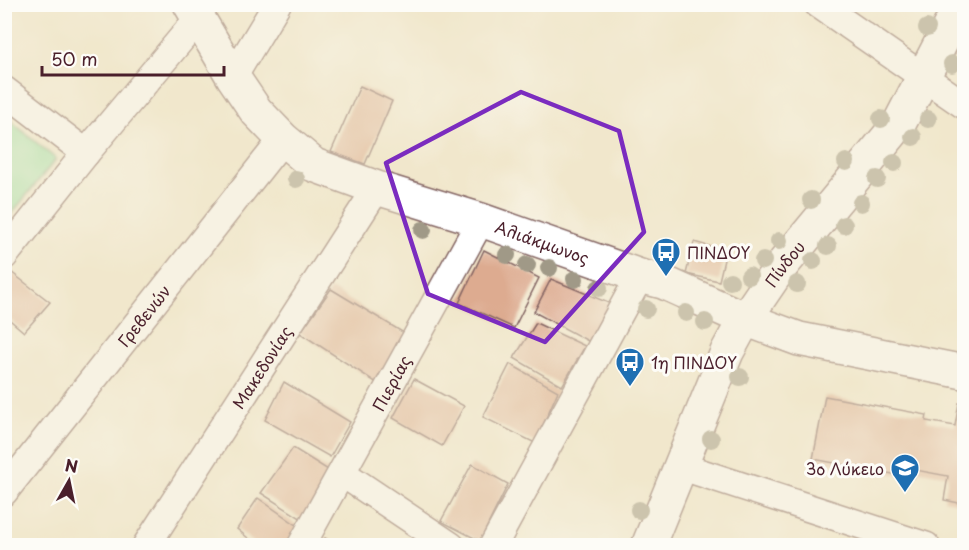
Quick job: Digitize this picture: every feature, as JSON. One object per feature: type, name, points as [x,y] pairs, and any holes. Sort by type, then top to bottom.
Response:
[{"type":"street","points":[[233,77],[277,4]]},
{"type":"street","points":[[818,4],[964,105]]},
{"type":"street","name":"Πίνδου","points":[[648,546],[727,352],[746,319],[779,269],[899,124],[961,4]]},
{"type":"street","points":[[4,256],[194,12]]},
{"type":"street","name":"Αλιάκμωνος","points":[[194,12],[256,111],[283,140],[314,165],[663,282],[746,319],[800,339],[964,372]]},
{"type":"street","points":[[4,90],[86,153]]},
{"type":"street","name":"Γρεβενών","points":[[4,492],[283,140]]},
{"type":"street","name":"Μακεδονίας","points":[[146,546],[377,188]]},
{"type":"street","name":"Πιερίας","points":[[301,546],[481,220]]},
{"type":"street","points":[[493,546],[640,276]]},
{"type":"street","points":[[680,466],[926,546]]},
{"type":"street","points":[[342,473],[451,546]]},
{"type":"highlighted area","points":[[521,92],[619,131],[644,232],[545,342],[428,294],[386,163]]},
{"type":"green space","points":[[5,116],[56,159],[5,222]]},
{"type":"building","points":[[360,86],[392,101],[365,164],[331,152]]},
{"type":"building","points":[[694,242],[726,251],[719,281],[686,274]]},
{"type":"building","points":[[484,250],[539,278],[514,328],[459,303]]},
{"type":"building","points":[[11,272],[50,302],[24,332],[4,315],[4,280]]},
{"type":"building","points":[[551,279],[611,304],[590,342],[534,312]]},
{"type":"building","points":[[331,289],[409,336],[380,385],[300,333]]},
{"type":"building","points":[[536,323],[585,346],[562,386],[514,358]]},
{"type":"building","points":[[510,364],[558,391],[535,443],[483,417]]},
{"type":"building","points":[[414,379],[464,406],[442,446],[393,418]]},
{"type":"building","points":[[284,382],[350,422],[330,457],[265,420]]},
{"type":"building","points":[[825,396],[927,415],[926,421],[955,426],[959,403],[964,404],[964,504],[944,500],[948,476],[916,470],[914,478],[813,459]]},
{"type":"building","points":[[293,448],[333,473],[305,521],[261,493]]},
{"type":"building","points":[[472,464],[508,484],[480,541],[441,521]]},
{"type":"building","points":[[258,498],[298,526],[287,546],[258,546],[237,529]]},
{"type":"building","points":[[325,538],[338,546],[321,546]]},
{"type":"place","name":"ΠΙΝΔΟΥ","points":[[666,278]]},
{"type":"place","name":"1η ΠΙΝΔΟΥ","points":[[630,388]]},
{"type":"place","name":"3ο Λύκειο","points":[[905,494]]}]
